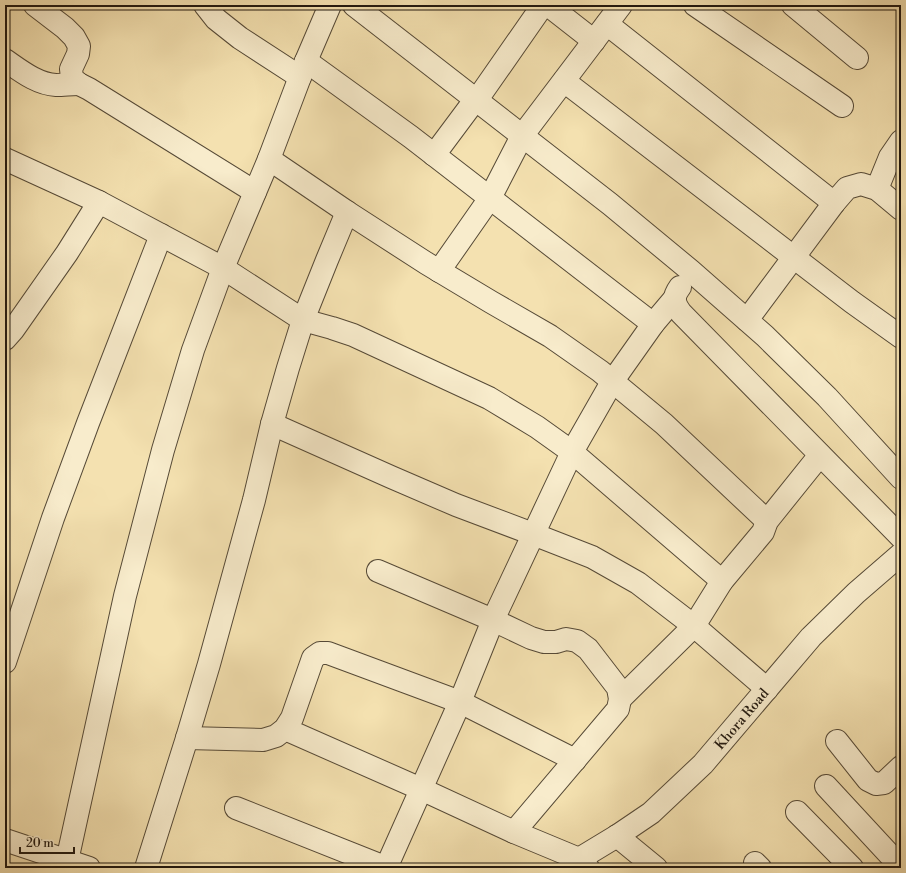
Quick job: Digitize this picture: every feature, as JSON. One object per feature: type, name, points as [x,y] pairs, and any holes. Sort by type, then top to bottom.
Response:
[{"type":"street","points":[[35,5],[66,28],[74,37],[78,46],[78,54],[71,69],[72,78],[79,84],[255,192]]},
{"type":"street","points":[[205,5],[216,19],[240,38],[303,69],[434,155],[653,324]]},
{"type":"street","points":[[67,861],[125,596],[162,450],[193,350],[223,268],[269,159],[303,69],[330,5]]},
{"type":"street","points":[[354,5],[610,204],[691,271],[765,336],[827,397],[901,478]]},
{"type":"street","points":[[434,155],[483,91],[543,5]]},
{"type":"street","points":[[548,5],[600,32],[834,204]]},
{"type":"street","points":[[439,271],[490,198],[522,136],[621,5]]},
{"type":"street","points":[[695,5],[842,106]]},
{"type":"street","points":[[793,5],[858,58]]},
{"type":"street","points":[[5,60],[42,83],[56,85],[79,84]]},
{"type":"street","points":[[564,81],[852,302],[901,337]]},
{"type":"street","points":[[876,189],[890,157],[901,141]]},
{"type":"street","points":[[5,159],[99,202],[162,235],[223,268],[303,320],[353,335],[489,398],[537,427],[572,452],[722,581]]},
{"type":"street","points":[[269,159],[347,212],[439,271],[550,336],[600,371],[664,424],[767,521]]},
{"type":"street","points":[[747,320],[847,188],[861,184],[876,189],[901,209]]},
{"type":"street","points":[[5,339],[13,330],[67,253],[99,202]]},
{"type":"street","points":[[146,868],[211,656],[254,500],[272,424],[303,320],[347,212]]},
{"type":"street","points":[[5,662],[53,518],[88,423],[162,235]]},
{"type":"street","points":[[691,271],[676,292],[675,303],[681,313],[901,537]]},
{"type":"street","points":[[236,808],[386,868],[460,702],[493,620],[572,452],[612,382],[653,324],[675,298]]},
{"type":"street","points":[[272,424],[456,505],[592,557],[638,583],[694,626],[767,689]]},
{"type":"street","points":[[620,699],[694,626],[722,581],[763,532],[767,521],[820,455]]},
{"type":"street","name":"Khora Road","points":[[579,865],[617,836],[652,813],[703,764],[811,636],[856,593],[901,554]]},
{"type":"street","points":[[378,571],[493,620],[531,638],[544,642],[556,642],[566,639],[577,642],[588,649],[618,688],[620,699],[618,709],[514,832]]},
{"type":"street","points":[[187,738],[263,740],[276,736],[285,729],[292,718],[313,658],[320,653],[328,653],[460,702],[575,760]]},
{"type":"street","points":[[285,729],[514,832],[579,865]]},
{"type":"street","points":[[837,741],[868,780],[876,784],[884,783],[898,774]]},
{"type":"street","points":[[826,786],[901,867]]},
{"type":"street","points":[[797,812],[852,868]]},
{"type":"street","points":[[617,836],[656,868]]},
{"type":"street","points":[[5,840],[89,868]]}]
